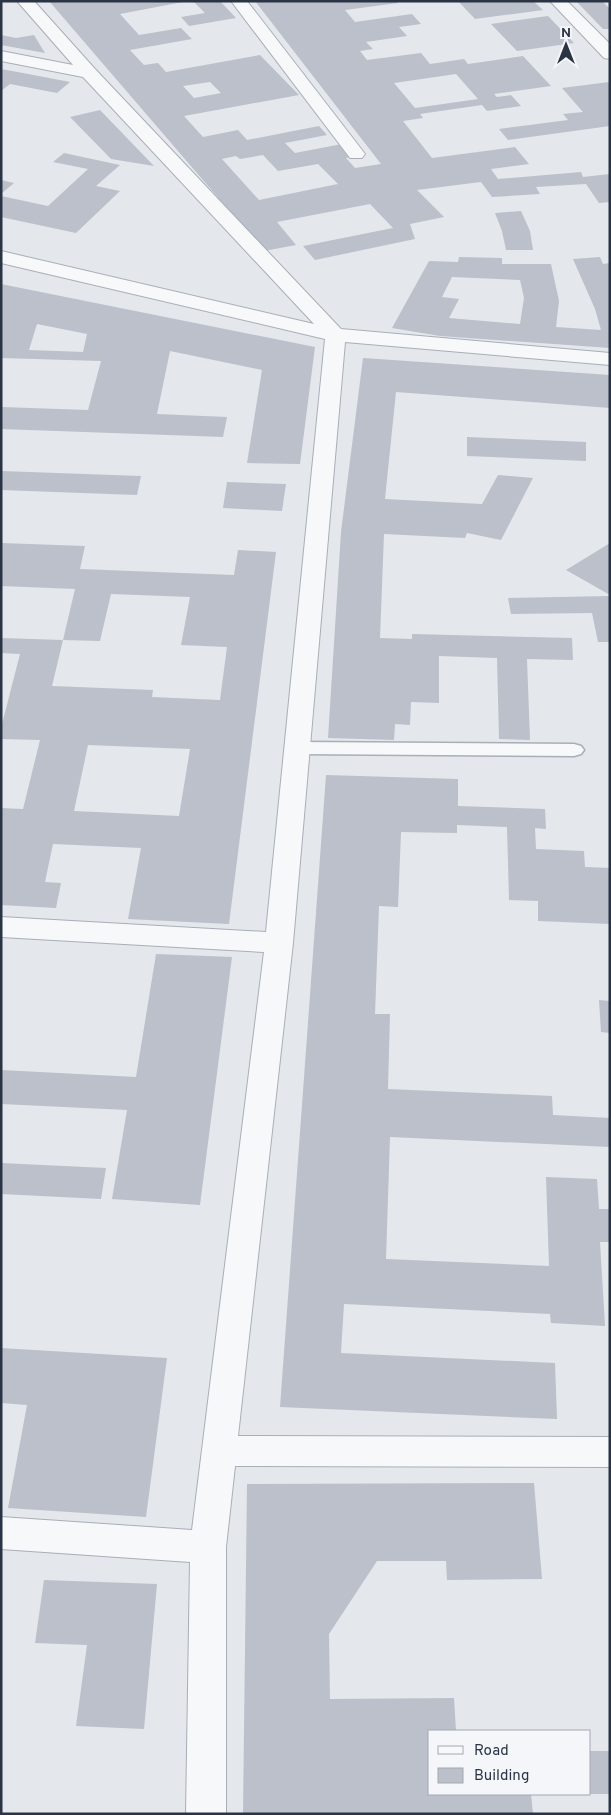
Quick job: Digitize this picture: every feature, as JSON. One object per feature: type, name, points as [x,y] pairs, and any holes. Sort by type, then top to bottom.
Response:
[{"type":"street","points":[[25,1],[89,73],[335,335],[299,748],[279,943],[208,1547],[206,1814]]},
{"type":"street","points":[[239,1],[356,154]]},
{"type":"street","points":[[558,1],[610,54]]},
{"type":"street","points":[[1,56],[89,73]]},
{"type":"street","points":[[1,257],[335,335],[610,359]]},
{"type":"street","points":[[1,926],[279,943]]},
{"type":"street","points":[[218,1451],[610,1452]]},
{"type":"street","points":[[1,1533],[208,1547]]},
{"type":"lane","points":[[299,748],[574,750]]},
{"type":"building","points":[[49,1],[188,1],[120,14],[139,35],[181,28],[192,39],[130,50],[144,65],[158,63],[166,72],[260,55],[299,95],[184,116],[203,137],[238,130],[247,140],[319,126],[327,135],[285,143],[295,153],[342,144],[354,156],[346,158],[355,168],[381,164],[255,1],[396,1],[398,3],[345,10],[355,22],[412,14],[421,24],[399,27],[407,36],[366,42],[373,49],[360,51],[367,60],[421,53],[430,64],[464,59],[468,64],[523,56],[551,86],[494,94],[497,97],[511,95],[521,106],[487,111],[482,105],[420,114],[423,118],[403,121],[432,158],[515,147],[529,164],[491,169],[498,179],[581,172],[583,177],[610,174],[610,202],[599,203],[586,184],[536,187],[540,194],[492,197],[481,182],[417,190],[444,217],[410,224],[415,239],[315,260],[303,246],[393,228],[370,204],[277,222],[296,245],[264,251]],"holes":[[[456,74],[478,99],[415,108],[394,83]],[[210,82],[221,93],[194,98],[183,86]],[[263,155],[278,171],[318,164],[338,184],[259,200],[222,159],[236,156],[240,159]]]},
{"type":"building","points":[[193,1],[220,1],[236,18],[189,26],[181,17],[205,13]]},
{"type":"building","points":[[458,1],[533,1],[543,10],[475,19]]},
{"type":"building","points":[[576,1],[602,1],[610,9],[610,29],[603,29]]},
{"type":"building","points":[[548,16],[574,43],[517,51],[491,24]]},
{"type":"building","points":[[1,35],[16,38],[34,35],[45,53],[1,45]]},
{"type":"building","points":[[1,69],[70,82],[57,93],[10,84],[1,91]]},
{"type":"building","points":[[609,82],[610,126],[508,140],[499,129],[568,120],[563,114],[583,112],[562,88]]},
{"type":"building","points":[[100,110],[154,166],[111,159],[70,117]]},
{"type":"building","points":[[64,153],[120,165],[96,186],[120,191],[76,233],[1,217],[1,196],[48,206],[88,169],[53,162]]},
{"type":"building","points":[[1,180],[14,183],[1,194]]},
{"type":"building","points":[[521,211],[530,231],[533,250],[506,250],[502,231],[495,213]]},
{"type":"building","points":[[459,257],[502,258],[502,264],[551,264],[559,301],[556,327],[601,330],[595,309],[573,259],[600,257],[603,264],[610,263],[610,348],[440,336],[392,328],[429,261],[458,262]],"holes":[[[452,277],[520,280],[524,298],[520,324],[449,318],[459,299],[442,297]]]},
{"type":"building","points":[[1,284],[315,347],[300,464],[247,463],[262,370],[170,351],[157,414],[227,417],[223,437],[1,429],[1,407],[88,410],[101,361],[1,358]],"holes":[[[37,324],[87,334],[83,352],[29,350]]]},
{"type":"building","points":[[363,358],[610,375],[610,408],[396,392],[385,499],[482,504],[498,475],[533,478],[501,540],[467,533],[465,538],[384,534],[380,638],[412,639],[412,634],[572,638],[573,660],[527,659],[530,740],[499,739],[497,658],[439,656],[439,703],[411,702],[410,725],[395,724],[394,740],[328,738],[341,532]]},
{"type":"building","points":[[467,437],[586,442],[586,461],[467,456]]},
{"type":"building","points":[[1,471],[141,476],[137,495],[1,490]]},
{"type":"building","points":[[227,482],[286,484],[282,511],[223,508]]},
{"type":"building","points":[[1,543],[85,546],[80,569],[234,575],[238,550],[276,552],[229,924],[128,919],[141,848],[53,844],[45,882],[61,883],[56,908],[1,905],[1,808],[23,809],[40,740],[1,739],[1,728],[20,654],[1,653],[1,638],[63,640],[75,589],[1,586]],"holes":[[[111,594],[190,597],[181,645],[227,647],[220,700],[152,697],[153,690],[52,686],[63,640],[100,641]],[[88,745],[190,749],[179,816],[74,811]]]},
{"type":"building","points":[[610,543],[610,595],[566,570]]},
{"type":"building","points":[[610,596],[610,642],[598,642],[592,613],[511,614],[508,598]]},
{"type":"building","points":[[326,775],[458,779],[458,806],[545,809],[546,829],[535,828],[536,849],[584,851],[585,867],[610,868],[610,924],[538,921],[538,901],[509,900],[507,827],[457,825],[457,833],[401,832],[398,907],[379,906],[375,1014],[390,1014],[388,1089],[552,1096],[553,1115],[610,1118],[610,1147],[390,1137],[386,1259],[549,1266],[546,1177],[597,1179],[599,1209],[610,1209],[610,1242],[600,1242],[605,1326],[551,1323],[550,1314],[344,1304],[341,1353],[555,1363],[557,1419],[280,1407]]},
{"type":"building","points":[[156,954],[232,957],[200,1205],[112,1199],[127,1110],[1,1104],[1,1070],[136,1077]]},
{"type":"building","points":[[599,1000],[610,1001],[610,1033],[601,1032]]},
{"type":"building","points":[[1,1163],[106,1168],[101,1199],[1,1194]]},
{"type":"building","points":[[1,1348],[167,1358],[146,1517],[8,1508],[27,1405],[1,1403]]},
{"type":"building","points":[[534,1483],[542,1579],[447,1580],[446,1561],[377,1561],[329,1634],[330,1699],[454,1698],[456,1730],[428,1730],[428,1795],[531,1795],[533,1814],[243,1814],[247,1484]]},
{"type":"building","points":[[44,1580],[157,1584],[144,1729],[76,1726],[87,1645],[35,1643]]},
{"type":"building","points":[[591,1751],[610,1751],[610,1794],[591,1794]]}]
